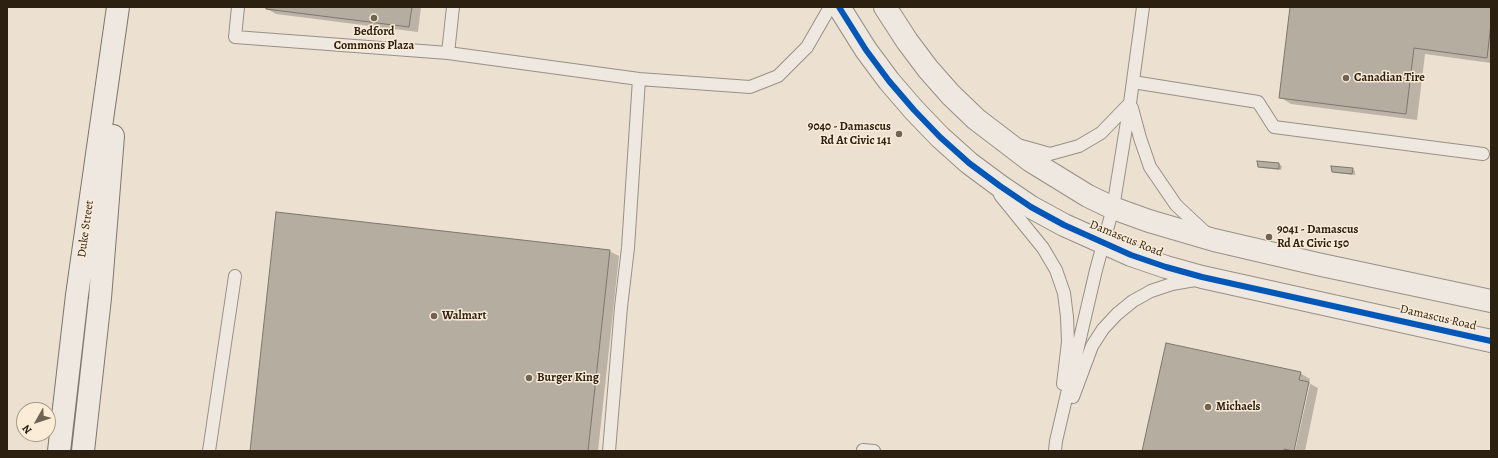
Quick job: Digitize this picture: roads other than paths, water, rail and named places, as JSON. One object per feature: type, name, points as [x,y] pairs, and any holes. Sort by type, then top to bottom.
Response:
[{"type":"street","name":"Duke Street","points":[[59,451],[77,295],[118,7]]},
{"type":"street","name":"Duke Street","points":[[83,451],[100,298],[124,7]]},
{"type":"street","name":"Damascus Road","points":[[839,7],[866,50],[894,87],[940,137],[977,169],[1000,186],[1031,207],[1064,225],[1104,244],[1166,267],[1217,281],[1491,341]]},
{"type":"street","name":"Damascus Road","points":[[885,7],[907,41],[933,74],[951,95],[976,119],[1003,141],[1059,180],[1084,194],[1113,208],[1149,221],[1214,240],[1325,266],[1491,301]]},
{"type":"lane","points":[[238,7],[235,37],[448,54],[639,79],[750,87],[778,76],[807,48],[830,7]]},
{"type":"lane","points":[[448,54],[454,7]]},
{"type":"lane","points":[[1056,446],[1096,270],[1113,208],[1130,103],[1143,7]]},
{"type":"lane","points":[[609,451],[621,307],[628,248],[639,79]]},
{"type":"lane","points":[[1133,82],[1258,102],[1274,127],[1483,154]]},
{"type":"lane","points":[[1003,141],[1050,154],[1079,146],[1100,133],[1130,103]]},
{"type":"lane","points":[[1130,103],[1150,167],[1176,205],[1214,240]]},
{"type":"lane","points":[[977,169],[1011,206],[1043,248],[1056,270],[1064,293],[1068,342],[1056,446]]},
{"type":"lane","points":[[209,451],[234,276]]},
{"type":"lane","points":[[1056,446],[1092,346],[1117,314],[1133,301],[1151,291],[1172,284],[1193,280],[1217,281]]},
{"type":"place","name":"Bedford Commons Plaza","points":[[374,18]]},
{"type":"place","name":"Canadian Tire","points":[[1346,78]]},
{"type":"place","name":"9040 - Damascus Rd At Civic 141","points":[[899,134]]},
{"type":"place","name":"9041 - Damascus Rd At Civic 150","points":[[1269,237]]},
{"type":"place","name":"Walmart","points":[[434,316]]},
{"type":"place","name":"Burger King","points":[[529,378]]},
{"type":"place","name":"Michaels","points":[[1208,407]]}]
